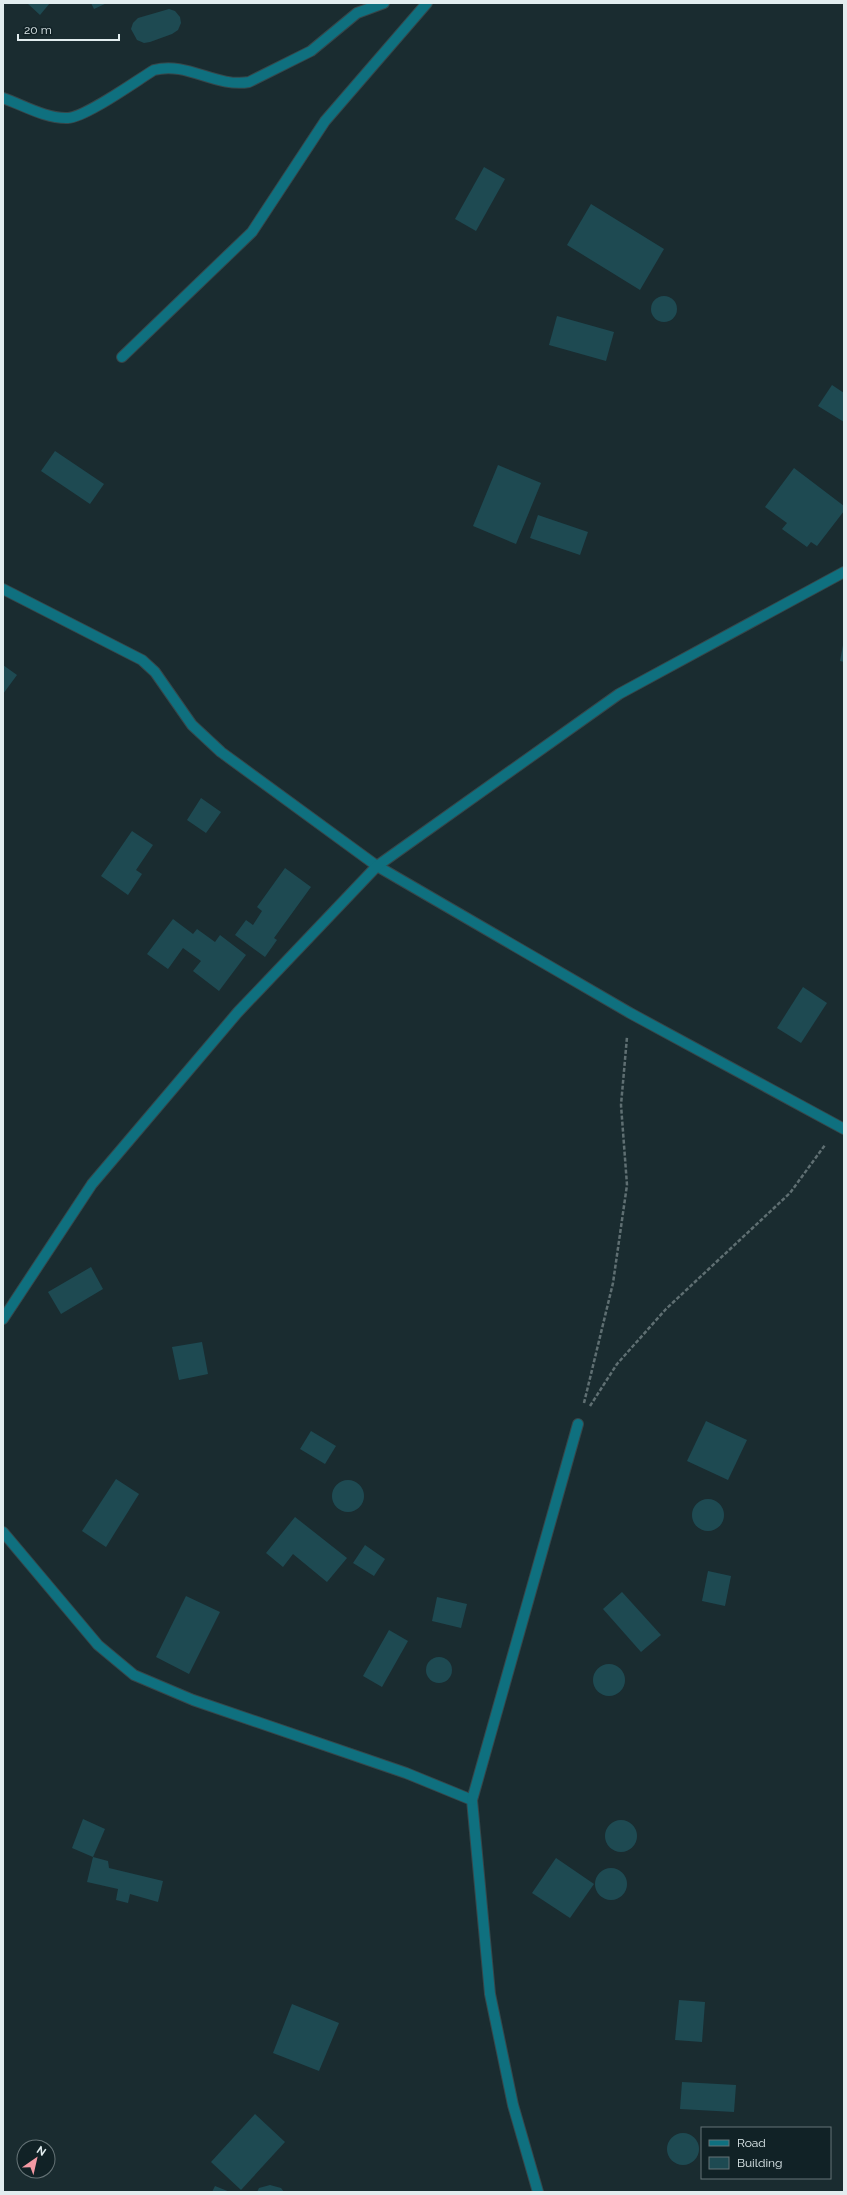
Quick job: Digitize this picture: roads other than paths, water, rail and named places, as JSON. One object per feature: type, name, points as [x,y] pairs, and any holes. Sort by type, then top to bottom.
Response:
[{"type":"street","points":[[3,98],[53,116],[69,118],[85,112],[154,70],[165,67],[174,67],[239,84],[249,82],[311,51],[357,13],[384,3]]},
{"type":"street","points":[[122,357],[252,232],[325,121],[427,3]]},
{"type":"street","points":[[3,1319],[92,1184],[238,1012],[377,866],[619,694],[844,572]]},
{"type":"street","points":[[3,588],[142,660],[155,672],[192,726],[221,752],[377,866],[630,1013],[841,1128]]},
{"type":"street","points":[[538,2192],[513,2105],[490,1994],[472,1800],[578,1424]]},
{"type":"street","points":[[3,1532],[98,1646],[134,1675],[193,1700],[406,1773],[472,1800]]}]
